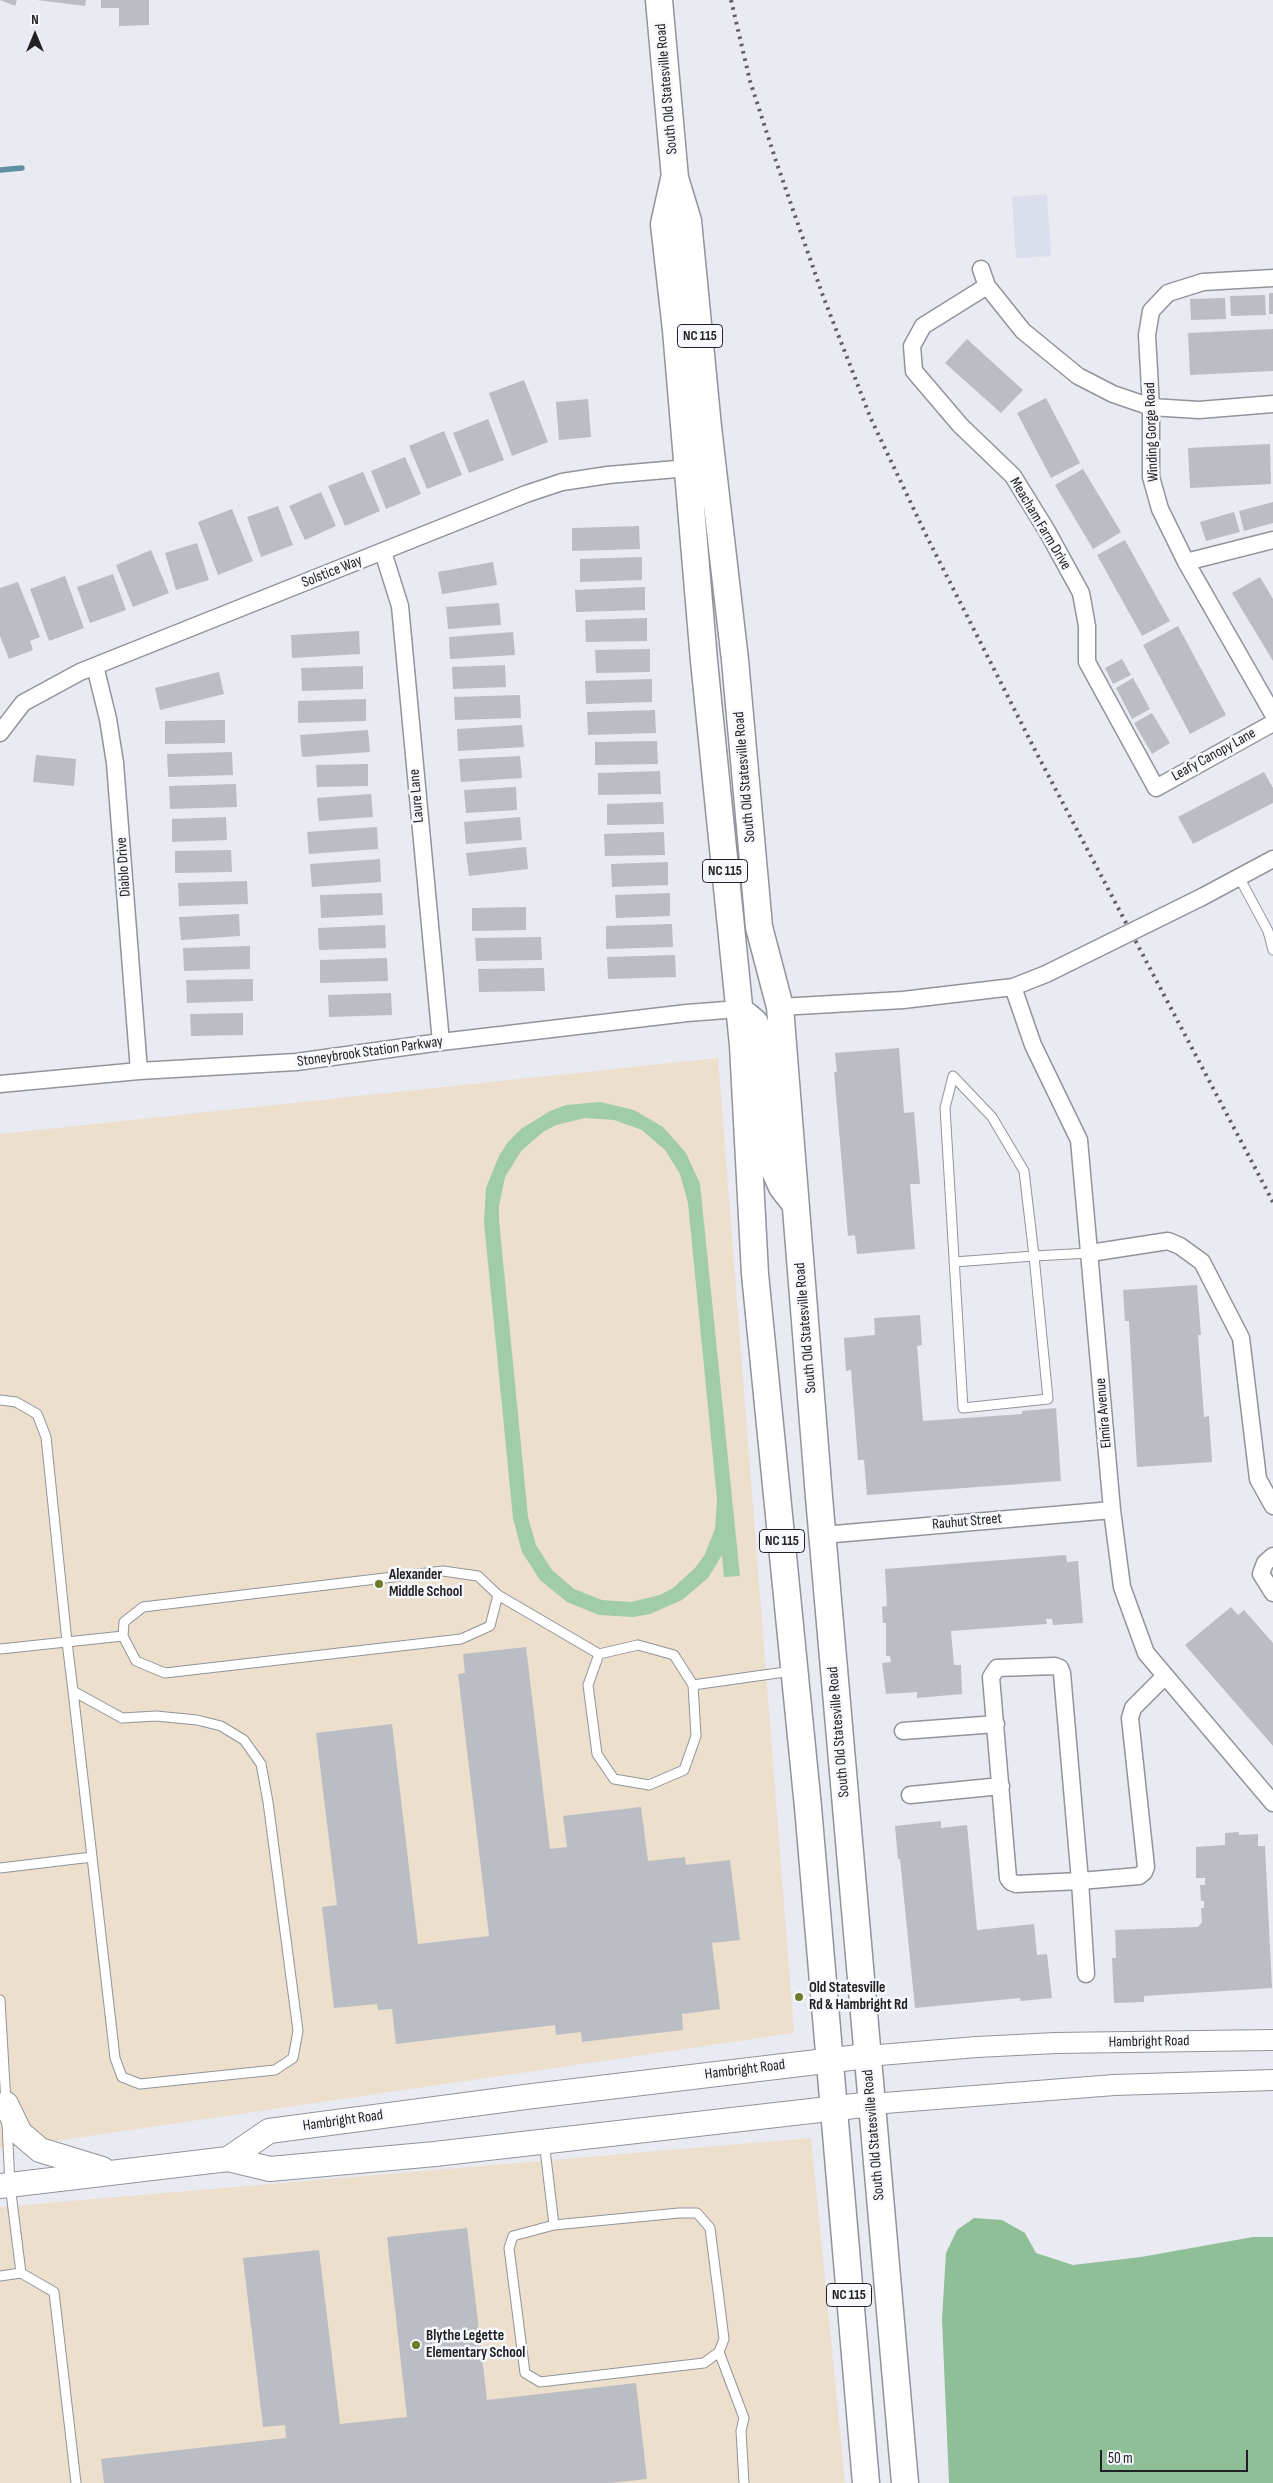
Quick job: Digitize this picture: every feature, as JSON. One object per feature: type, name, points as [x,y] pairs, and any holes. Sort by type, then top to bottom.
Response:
[{"type":"main road","name":"South Old Statesville Road","points":[[659,0],[675,178],[688,221],[708,427],[735,660],[759,927],[780,1007],[867,2056],[905,2483]]},
{"type":"main road","name":"South Old Statesville Road","points":[[675,178],[664,224],[688,468],[712,751],[739,1009],[755,1274],[795,1671],[831,2059],[866,2483]]},
{"type":"main road","points":[[712,751],[736,835],[754,990],[768,1003],[780,1007]]},
{"type":"main road","points":[[739,1009],[755,1023],[760,1036],[774,1169],[782,1187],[796,1206]]},
{"type":"main road","name":"Hambright Road","points":[[228,2159],[269,2131],[831,2059],[867,2056]]},
{"type":"main road","points":[[6,2104],[20,2133],[40,2150],[116,2172]]},
{"type":"main road","name":"Hambright Road","points":[[5,2186],[228,2159],[270,2169],[544,2141],[872,2104]]},
{"type":"street","points":[[981,269],[987,286],[1023,331],[1078,376],[1113,394],[1151,407],[1199,410],[1273,404]]},
{"type":"street","name":"Winding Gorge Road","points":[[1273,278],[1202,282],[1168,294],[1151,311],[1147,335],[1151,407],[1151,477],[1160,509],[1186,562],[1273,714]]},
{"type":"street","name":"Meacham Farm Drive","points":[[987,286],[923,326],[912,346],[914,371],[960,424],[1013,476],[1047,531],[1081,593],[1087,626],[1087,662],[1156,788]]},
{"type":"street","name":"Solstice Way","points":[[0,733],[23,703],[80,672],[526,494],[562,482],[608,475],[688,468]]},
{"type":"street","points":[[1186,562],[1273,540]]},
{"type":"street","name":"Laure Lane","points":[[382,552],[400,606],[441,1042]]},
{"type":"street","name":"Diablo Drive","points":[[95,666],[108,719],[115,762],[139,1071]]},
{"type":"street","name":"Leafy Canopy Lane","points":[[1156,788],[1273,723]]},
{"type":"street","points":[[780,1007],[903,1000],[1013,987],[1046,974],[1273,859]]},
{"type":"street","name":"Elmira Avenue","points":[[1013,987],[1033,1045],[1078,1140],[1090,1253],[1112,1510],[1122,1587],[1146,1653],[1273,1803]]},
{"type":"street","name":"Stoneybrook Station Parkway","points":[[0,1084],[139,1071],[296,1062],[687,1012],[739,1009]]},
{"type":"street","points":[[1090,1253],[1168,1242],[1180,1246],[1202,1262],[1241,1338],[1258,1479],[1273,1506]]},
{"type":"street","name":"Rauhut Street","points":[[823,1535],[1112,1510]]},
{"type":"street","points":[[1273,1556],[1265,1563],[1261,1574],[1273,1593]]},
{"type":"street","points":[[1086,1974],[1080,1881],[1060,1668],[1055,1666],[997,1668],[991,1677],[1008,1878],[1016,1884],[1080,1881],[1139,1876],[1144,1872],[1146,1866],[1130,1718],[1133,1708],[1165,1676]]},
{"type":"street","points":[[903,1731],[996,1724]]},
{"type":"street","points":[[910,1795],[1001,1786]]},
{"type":"street","name":"Hambright Road","points":[[867,2056],[1056,2043],[1273,2040]]},
{"type":"street","name":"Hambright Road","points":[[872,2104],[1114,2085],[1273,2080]]},
{"type":"lane","points":[[1239,876],[1268,931],[1273,950]]},
{"type":"lane","points":[[953,1076],[992,1117],[1024,1170],[1034,1256],[1048,1400],[963,1408],[944,1108],[953,1076]]},
{"type":"lane","points":[[954,1262],[1090,1253]]},
{"type":"lane","points":[[0,1400],[16,1402],[37,1414],[46,1437],[67,1642],[115,2058],[122,2077],[140,2084],[276,2070],[293,2058],[298,2031],[262,1764],[244,1740],[221,1726],[197,1720],[156,1716],[122,1718],[73,1691]]},
{"type":"lane","points":[[498,1595],[490,1626],[461,1639],[165,1673],[136,1661],[123,1636],[124,1622],[143,1607],[443,1571],[478,1576],[498,1595],[599,1654],[638,1645],[674,1655],[693,1685],[696,1736],[684,1770],[649,1785],[614,1779],[597,1754],[588,1685],[599,1654]]},
{"type":"lane","points":[[0,1649],[123,1636]]},
{"type":"lane","points":[[693,1685],[795,1671]]},
{"type":"lane","points":[[0,1868],[92,1857]]},
{"type":"lane","points":[[0,2000],[6,2104],[5,2186],[21,2273]]},
{"type":"lane","points":[[544,2141],[554,2225]]},
{"type":"lane","points":[[679,2213],[697,2213],[710,2228],[724,2339],[718,2352],[704,2363],[540,2382],[525,2373],[509,2248],[513,2236],[554,2225],[679,2213]]},
{"type":"lane","points":[[0,2276],[21,2273],[54,2292],[76,2483]]},
{"type":"lane","points":[[718,2352],[744,2418],[741,2431],[744,2483]]},
{"type":"shaded area","points":[[1047,194],[1051,256],[1016,258],[1012,197]]},
{"type":"shaded area","name":"Alexander Middle School","points":[[718,1058],[794,2033],[0,2149],[0,1134]]},
{"type":"shaded area","name":"Blythe Legette Elementary School","points":[[811,2138],[845,2483],[0,2483],[0,2207]]},
{"type":"green space","points":[[600,1102],[634,1110],[663,1127],[686,1153],[700,1184],[740,1576],[724,1577],[722,1555],[708,1578],[682,1600],[650,1614],[633,1617],[599,1615],[567,1602],[540,1580],[522,1552],[513,1518],[484,1222],[486,1188],[499,1156],[508,1142],[521,1129],[550,1111],[566,1105]],"holes":[[[585,1118],[614,1120],[642,1130],[665,1150],[680,1174],[688,1203],[717,1499],[715,1529],[704,1556],[695,1568],[673,1588],[660,1595],[631,1602],[602,1600],[574,1589],[552,1570],[536,1545],[528,1517],[499,1220],[499,1206],[505,1177],[521,1151],[543,1132],[556,1125]]]},
{"type":"green space","points":[[974,2218],[1002,2220],[1025,2233],[1036,2253],[1073,2265],[1141,2257],[1253,2237],[1273,2237],[1273,2483],[949,2483],[942,2319],[946,2253],[957,2230]]},
{"type":"building","points":[[0,0],[17,0],[15,6]]},
{"type":"building","points":[[37,0],[86,0],[85,6]]},
{"type":"building","points":[[101,0],[149,0],[149,25],[119,26],[119,8],[101,8]]},
{"type":"building","points":[[1269,293],[1273,293],[1273,314],[1269,314]]},
{"type":"building","points":[[1265,295],[1266,315],[1231,316],[1230,296]]},
{"type":"building","points":[[1225,298],[1226,319],[1191,320],[1190,299]]},
{"type":"building","points":[[1273,329],[1273,371],[1190,375],[1188,333]]},
{"type":"building","points":[[967,339],[1023,390],[1001,413],[945,363]]},
{"type":"building","points":[[524,380],[548,442],[512,456],[489,393]]},
{"type":"building","points":[[1046,398],[1080,463],[1051,478],[1017,413]]},
{"type":"building","points":[[588,399],[591,437],[559,440],[556,402]]},
{"type":"building","points":[[488,419],[504,460],[469,473],[453,433]]},
{"type":"building","points":[[444,431],[462,475],[427,489],[409,446]]},
{"type":"building","points":[[1270,444],[1271,484],[1190,488],[1188,448]]},
{"type":"building","points":[[405,457],[421,494],[386,509],[371,471]]},
{"type":"building","points":[[1083,469],[1121,532],[1093,549],[1055,485]]},
{"type":"building","points":[[363,472],[380,511],[345,526],[328,486]]},
{"type":"building","points":[[321,492],[336,526],[305,540],[289,506]]},
{"type":"building","points":[[1273,502],[1273,523],[1244,531],[1239,511]]},
{"type":"building","points":[[278,506],[293,545],[261,557],[247,517]]},
{"type":"building","points":[[232,509],[253,561],[218,575],[198,522]]},
{"type":"building","points":[[1234,512],[1240,532],[1206,541],[1200,522]]},
{"type":"building","points":[[639,526],[640,549],[572,551],[572,528]]},
{"type":"building","points":[[1125,540],[1170,621],[1142,636],[1097,555]]},
{"type":"building","points":[[197,543],[209,580],[176,590],[165,553]]},
{"type":"building","points":[[151,550],[169,593],[133,607],[116,565]]},
{"type":"building","points":[[642,557],[642,580],[580,582],[580,559]]},
{"type":"building","points":[[493,562],[497,585],[442,594],[438,572]]},
{"type":"building","points":[[113,574],[126,610],[90,623],[77,587]]},
{"type":"building","points":[[65,576],[84,628],[49,641],[30,589]]},
{"type":"building","points":[[1260,577],[1273,599],[1273,661],[1232,593]]},
{"type":"building","points":[[18,582],[40,637],[30,641],[33,650],[9,659],[0,636],[0,588]]},
{"type":"building","points":[[645,587],[645,610],[576,612],[575,590]]},
{"type":"building","points":[[499,603],[501,625],[448,629],[446,607]]},
{"type":"building","points":[[647,618],[647,641],[586,642],[585,620]]},
{"type":"building","points":[[1178,626],[1226,715],[1190,734],[1143,645]]},
{"type":"building","points":[[359,631],[360,654],[292,658],[291,635]]},
{"type":"building","points":[[513,632],[515,655],[450,659],[449,637]]},
{"type":"building","points":[[650,649],[650,672],[596,673],[595,650]]},
{"type":"building","points":[[1122,659],[1131,675],[1113,684],[1105,668]]},
{"type":"building","points":[[505,665],[506,687],[453,689],[452,667]]},
{"type":"building","points":[[363,666],[363,689],[302,691],[301,668]]},
{"type":"building","points":[[219,672],[224,694],[160,710],[155,688]]},
{"type":"building","points":[[1133,678],[1150,709],[1132,719],[1116,688]]},
{"type":"building","points":[[652,679],[652,702],[586,704],[585,681]]},
{"type":"building","points":[[520,695],[521,718],[455,720],[454,697]]},
{"type":"building","points":[[366,699],[366,721],[298,723],[298,701]]},
{"type":"building","points":[[655,710],[656,733],[588,735],[587,712]]},
{"type":"building","points":[[1152,713],[1170,743],[1152,754],[1134,723]]},
{"type":"building","points":[[225,720],[225,743],[165,744],[165,721]]},
{"type":"building","points":[[522,725],[524,747],[458,751],[457,729]]},
{"type":"building","points":[[368,730],[370,752],[302,757],[300,735]]},
{"type":"building","points":[[657,741],[658,764],[595,765],[595,742]]},
{"type":"building","points":[[232,752],[233,775],[168,777],[167,754]]},
{"type":"building","points":[[36,755],[76,759],[74,786],[33,782]]},
{"type":"building","points":[[520,756],[522,778],[461,782],[459,759]]},
{"type":"building","points":[[368,764],[368,786],[317,787],[316,765]]},
{"type":"building","points":[[660,771],[661,794],[598,795],[598,773]]},
{"type":"building","points":[[1264,772],[1273,788],[1273,803],[1193,844],[1178,817]]},
{"type":"building","points":[[236,784],[237,807],[170,809],[169,786]]},
{"type":"building","points":[[516,787],[517,810],[466,813],[464,790]]},
{"type":"building","points":[[371,794],[373,817],[319,821],[317,798]]},
{"type":"building","points":[[663,802],[664,824],[607,825],[607,804]]},
{"type":"building","points":[[226,817],[227,840],[172,842],[172,819]]},
{"type":"building","points":[[520,817],[522,840],[466,844],[464,822]]},
{"type":"building","points":[[377,827],[378,849],[309,854],[307,832]]},
{"type":"building","points":[[664,832],[665,855],[605,856],[604,834]]},
{"type":"building","points":[[526,847],[528,869],[469,876],[466,853]]},
{"type":"building","points":[[231,850],[232,872],[175,873],[175,851]]},
{"type":"building","points":[[380,859],[381,882],[312,887],[310,864]]},
{"type":"building","points":[[668,862],[668,885],[612,887],[611,864]]},
{"type":"building","points":[[247,881],[248,904],[179,906],[178,883]]},
{"type":"building","points":[[382,893],[383,915],[321,918],[320,895]]},
{"type":"building","points":[[670,893],[670,916],[616,918],[615,895]]},
{"type":"building","points":[[526,907],[526,930],[472,931],[472,908]]},
{"type":"building","points":[[239,914],[240,936],[181,940],[179,917]]},
{"type":"building","points":[[672,924],[673,947],[606,949],[606,926]]},
{"type":"building","points":[[385,925],[386,948],[319,950],[318,928]]},
{"type":"building","points":[[541,937],[542,960],[476,961],[475,938]]},
{"type":"building","points":[[250,946],[250,969],[184,971],[183,948]]},
{"type":"building","points":[[675,955],[676,977],[608,979],[607,957]]},
{"type":"building","points":[[387,958],[388,981],[320,983],[320,960]]},
{"type":"building","points":[[544,968],[545,991],[479,992],[478,969]]},
{"type":"building","points":[[253,979],[253,1001],[187,1003],[186,980]]},
{"type":"building","points":[[391,993],[392,1015],[329,1017],[328,995]]},
{"type":"building","points":[[243,1013],[243,1035],[191,1036],[190,1014]]},
{"type":"building","points":[[899,1048],[904,1113],[914,1112],[920,1184],[910,1184],[915,1249],[857,1254],[855,1235],[848,1236],[834,1072],[837,1072],[835,1053]]},
{"type":"building","points":[[1197,1285],[1201,1335],[1198,1335],[1204,1417],[1209,1416],[1212,1462],[1137,1467],[1129,1321],[1125,1321],[1123,1290]]},
{"type":"building","points":[[920,1315],[922,1345],[917,1346],[923,1421],[1022,1414],[1022,1411],[1056,1408],[1061,1481],[867,1495],[864,1460],[858,1460],[851,1370],[846,1371],[844,1338],[875,1335],[874,1318]]},
{"type":"building","points":[[1066,1555],[1067,1562],[1078,1561],[1083,1623],[1053,1625],[1052,1619],[1046,1619],[1047,1624],[951,1631],[954,1665],[961,1665],[962,1694],[917,1698],[917,1692],[886,1694],[882,1663],[891,1662],[890,1656],[886,1656],[886,1623],[883,1623],[882,1607],[887,1606],[885,1569]]},
{"type":"building","points":[[1231,1607],[1238,1615],[1244,1610],[1273,1643],[1273,1746],[1185,1645]]},
{"type":"building","points":[[526,1647],[550,1849],[567,1847],[563,1816],[641,1807],[648,1861],[685,1857],[686,1865],[730,1860],[740,1940],[712,1943],[720,2009],[682,2014],[683,2030],[582,2042],[581,2032],[556,2035],[555,2025],[396,2044],[392,2009],[378,2010],[377,2004],[334,2008],[322,1907],[337,1905],[316,1733],[392,1724],[418,1944],[489,1936],[458,1674],[465,1673],[463,1654]]},
{"type":"building","points":[[941,1821],[941,1828],[967,1825],[977,1930],[1034,1924],[1037,1955],[1047,1954],[1052,1998],[1021,2001],[1020,1998],[915,2008],[895,1826]]},
{"type":"building","points":[[1239,1832],[1239,1835],[1258,1834],[1258,1846],[1265,1846],[1272,1988],[1144,1996],[1144,2002],[1114,2003],[1112,1958],[1116,1958],[1115,1930],[1198,1927],[1202,1922],[1201,1908],[1204,1908],[1204,1901],[1201,1901],[1200,1885],[1205,1885],[1205,1878],[1196,1878],[1196,1847],[1225,1845],[1225,1833]]},
{"type":"building","points":[[467,2228],[487,2400],[636,2383],[647,2479],[610,2483],[104,2483],[101,2459],[286,2438],[285,2425],[263,2427],[243,2258],[319,2250],[340,2424],[407,2417],[387,2237]]},
{"type":"waterway","points":[[0,170],[22,168]]},
{"type":"railway","points":[[731,0],[750,81],[776,161],[823,296],[871,419],[927,537],[1036,752],[1273,1202]]},
{"type":"place","name":"Alexander Middle School","points":[[379,1584]]},
{"type":"place","name":"Old Statesville Rd & Hambright Rd","points":[[799,1997]]},
{"type":"place","name":"Blythe Legette Elementary School","points":[[416,2345]]}]
